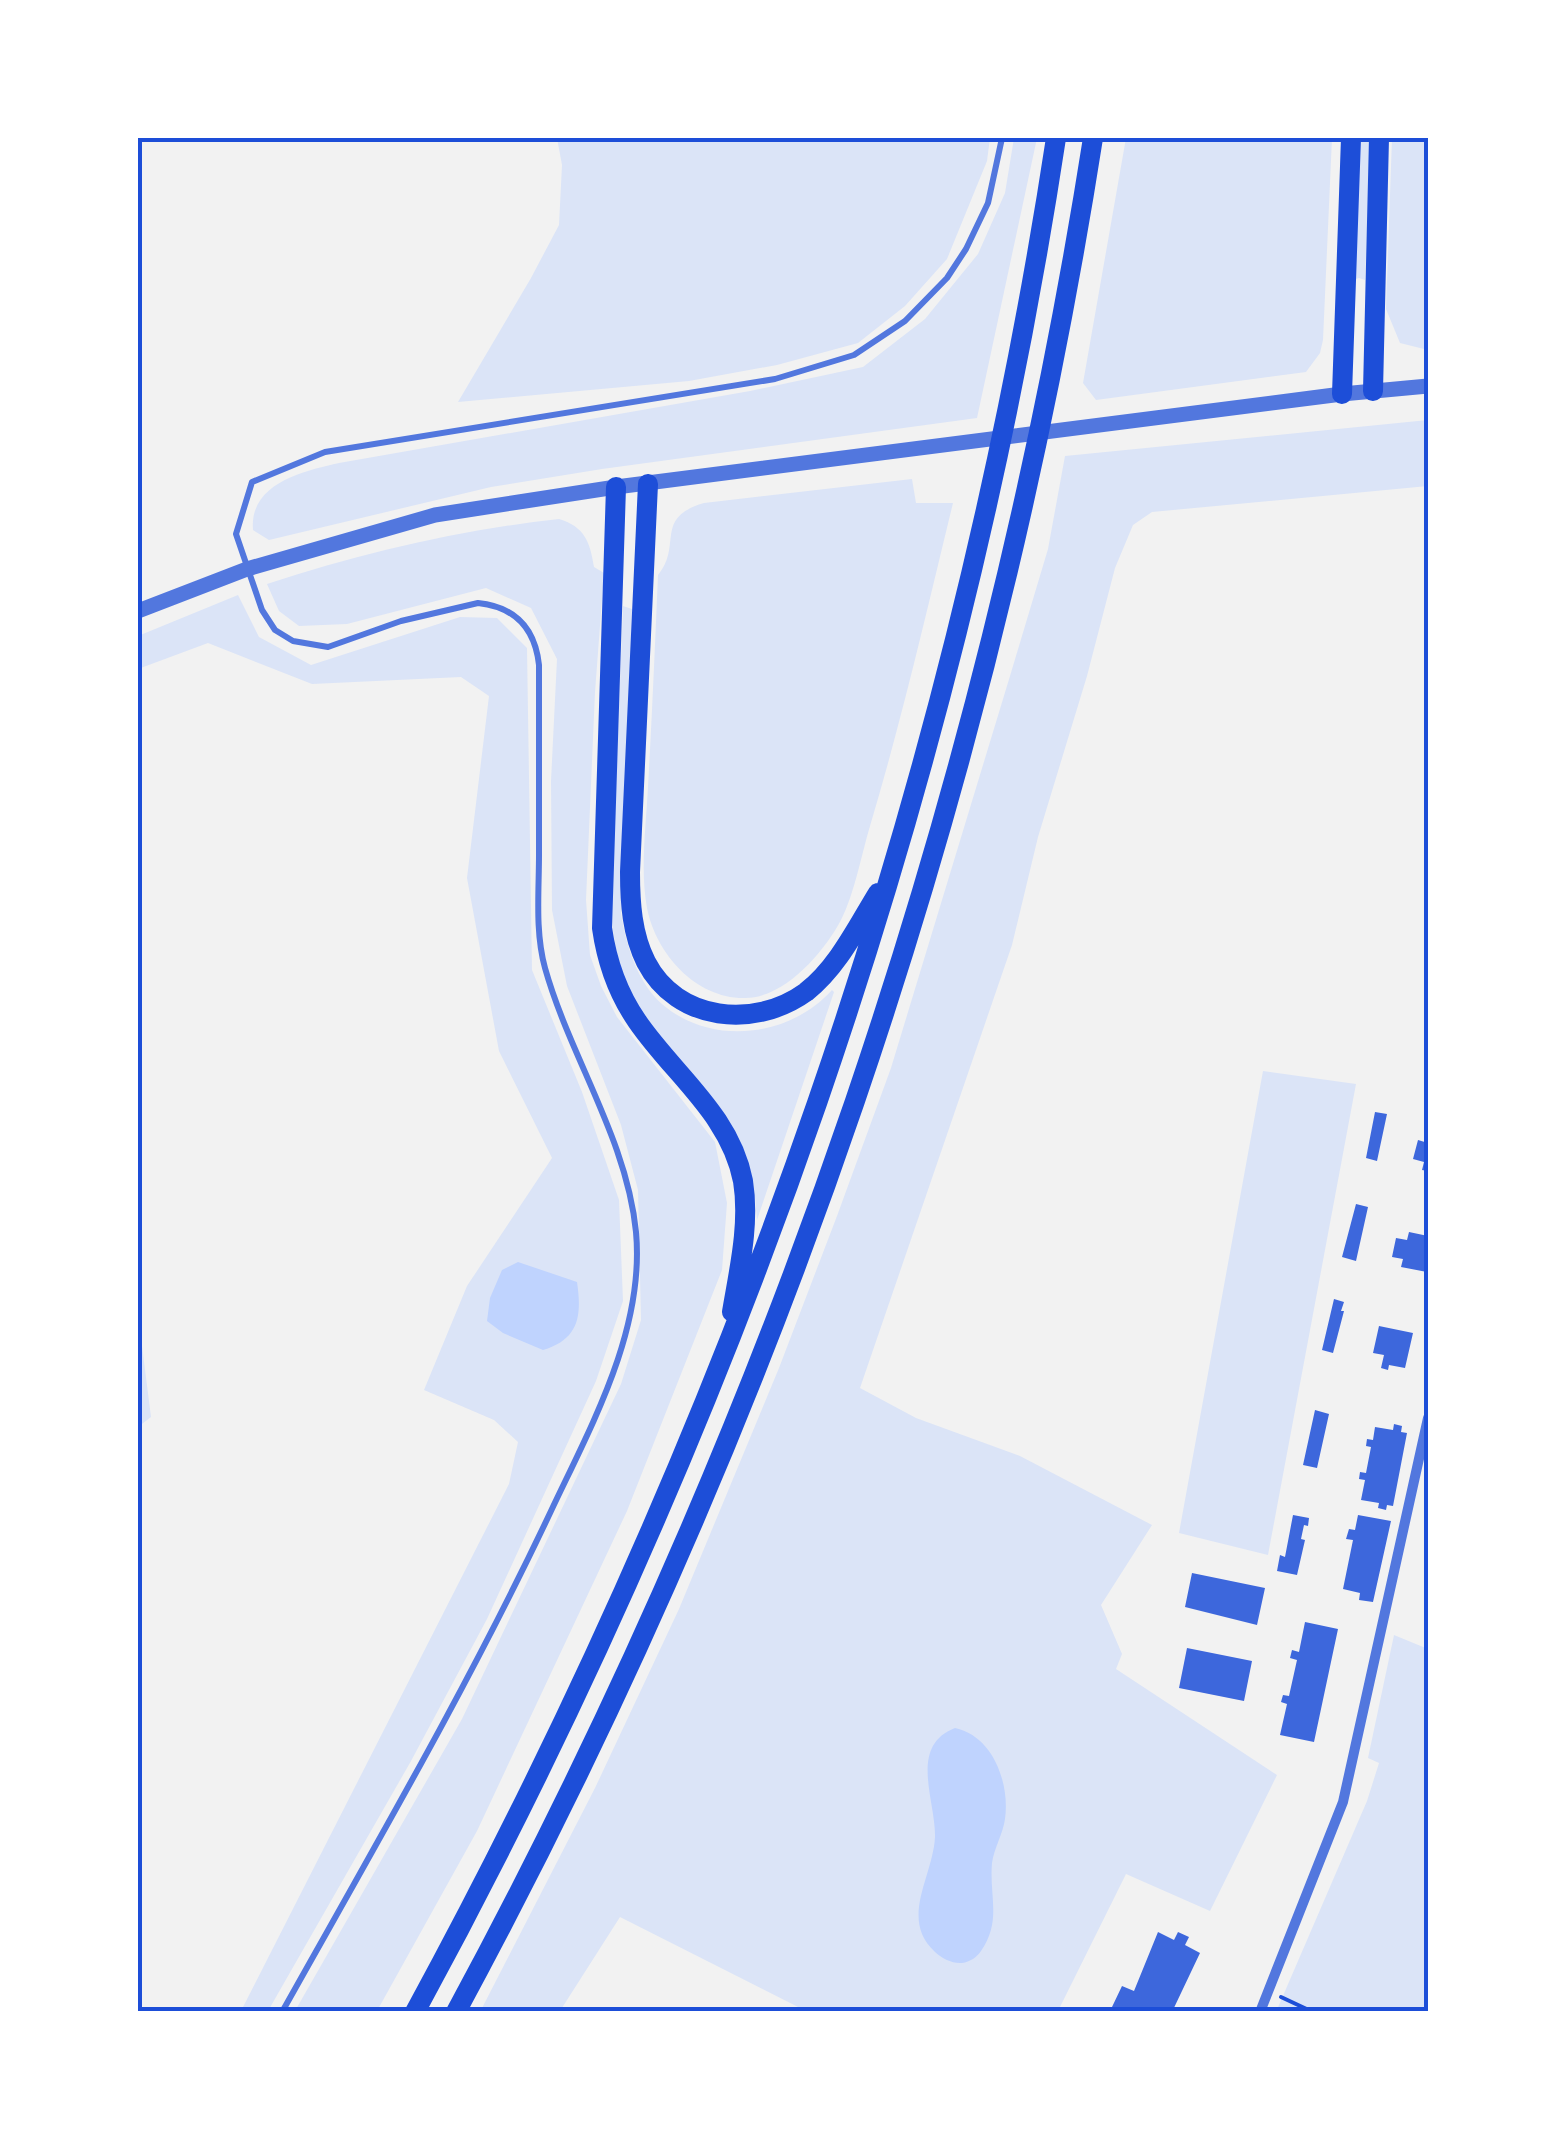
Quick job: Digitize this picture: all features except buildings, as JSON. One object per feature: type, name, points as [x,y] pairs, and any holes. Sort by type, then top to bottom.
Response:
[{"type":"main road","points":[[414,2012],[553,1745],[648,1538],[726,1351],[811,1122],[894,865],[940,698],[982,526],[1025,317],[1056,138]]},
{"type":"main road","points":[[456,2012],[562,1808],[687,1542],[786,1296],[862,1087],[942,830],[998,618],[1054,364],[1093,138]]},
{"type":"main road","points":[[1342,394],[1351,138]]},
{"type":"main road","points":[[1374,392],[1380,138]]},
{"type":"main road","points":[[648,484],[630,872],[635,931],[648,966],[671,992],[690,1004],[728,1016],[762,1014],[786,1004],[813,985],[839,956],[894,865]]},
{"type":"main road","points":[[616,487],[602,928],[610,970],[622,998],[640,1026],[713,1113],[731,1143],[739,1168],[746,1220],[726,1351]]},
{"type":"street","points":[[138,611],[247,569],[435,515],[616,487],[1428,386]]},
{"type":"street","points":[[1260,2012],[1343,1802],[1428,1418]]},
{"type":"lane","points":[[282,2012],[448,1717],[540,1534],[595,1416],[621,1348],[637,1260],[631,1200],[623,1170],[544,964],[539,916],[539,665],[534,638],[526,624],[511,613],[478,604],[400,621],[328,647],[292,641],[276,630],[262,610],[236,534],[252,482],[325,452],[775,378],[854,355],[905,321],[947,278],[988,202],[1002,138]]},
{"type":"path","points":[[1268,1991],[1313,2012]]},
{"type":"shaded area","points":[[557,138],[990,138],[987,161],[947,259],[905,306],[858,343],[777,365],[689,381],[458,402],[559,225],[562,165]]},
{"type":"shaded area","points":[[1014,138],[1037,138],[977,418],[491,487],[269,540],[253,530],[254,514],[269,490],[295,475],[325,466],[750,391],[863,367],[925,319],[978,254],[1005,193]]},
{"type":"shaded area","points":[[1126,138],[1332,138],[1323,340],[1320,353],[1306,372],[1096,400],[1083,383]]},
{"type":"shaded area","points":[[1359,138],[1371,138],[1365,280],[1353,280]]},
{"type":"shaded area","points":[[1392,138],[1428,138],[1428,350],[1400,343],[1386,309]]},
{"type":"shaded area","points":[[1428,420],[1428,486],[1152,512],[1133,525],[1115,568],[1038,837],[1012,945],[860,1388],[916,1418],[1020,1456],[1152,1525],[1101,1605],[1122,1654],[1116,1669],[1277,1775],[1210,1911],[1126,1874],[1058,2011],[806,2011],[620,1917],[560,2011],[480,2012],[595,1788],[679,1609],[837,1216],[891,1068],[1010,676],[1048,549],[1065,456]]},
{"type":"shaded area","points":[[912,479],[916,503],[953,503],[893,745],[846,909],[814,959],[788,982],[760,996],[745,998],[710,991],[681,971],[659,942],[645,893],[658,575],[669,553],[674,524],[688,509],[704,503]]},
{"type":"shaded area","points":[[559,519],[580,531],[588,543],[594,567],[604,573],[586,900],[590,955],[617,1017],[715,1142],[727,1203],[722,1270],[627,1511],[477,1831],[377,2011],[295,2011],[462,1719],[621,1384],[641,1320],[638,1190],[621,1125],[567,986],[552,910],[551,781],[557,659],[531,608],[486,588],[347,624],[299,626],[279,611],[267,584],[411,544]]},
{"type":"shaded area","points":[[238,595],[259,637],[311,665],[460,617],[497,618],[527,648],[532,970],[582,1092],[619,1200],[623,1301],[596,1381],[487,1619],[268,2011],[241,2011],[509,1484],[518,1442],[494,1420],[424,1390],[467,1286],[552,1158],[499,1051],[467,878],[489,696],[461,677],[312,684],[208,643],[138,669],[138,636]]},
{"type":"shaded area","points":[[623,606],[632,609],[621,913],[639,974],[653,995],[682,1018],[727,1031],[750,1031],[795,1018],[834,992],[757,1220],[752,1178],[742,1145],[711,1096],[652,1027],[628,986],[616,946],[611,914]]},
{"type":"shaded area","points":[[1263,1071],[1356,1084],[1268,1555],[1179,1533]]},
{"type":"shaded area","points":[[138,1314],[151,1417],[138,1427]]},
{"type":"shaded area","points":[[1394,1635],[1428,1649],[1428,2011],[1276,2012],[1367,1801],[1379,1763],[1368,1758]]},
{"type":"water","points":[[518,1262],[577,1282],[578,1316],[571,1333],[543,1350],[503,1333],[487,1321],[490,1298],[502,1270]]},
{"type":"water","points":[[955,1728],[980,1741],[989,1751],[1001,1776],[1006,1805],[992,1863],[991,1929],[979,1953],[962,1963],[935,1952],[925,1939],[919,1912],[935,1837],[928,1761],[941,1736]]}]
